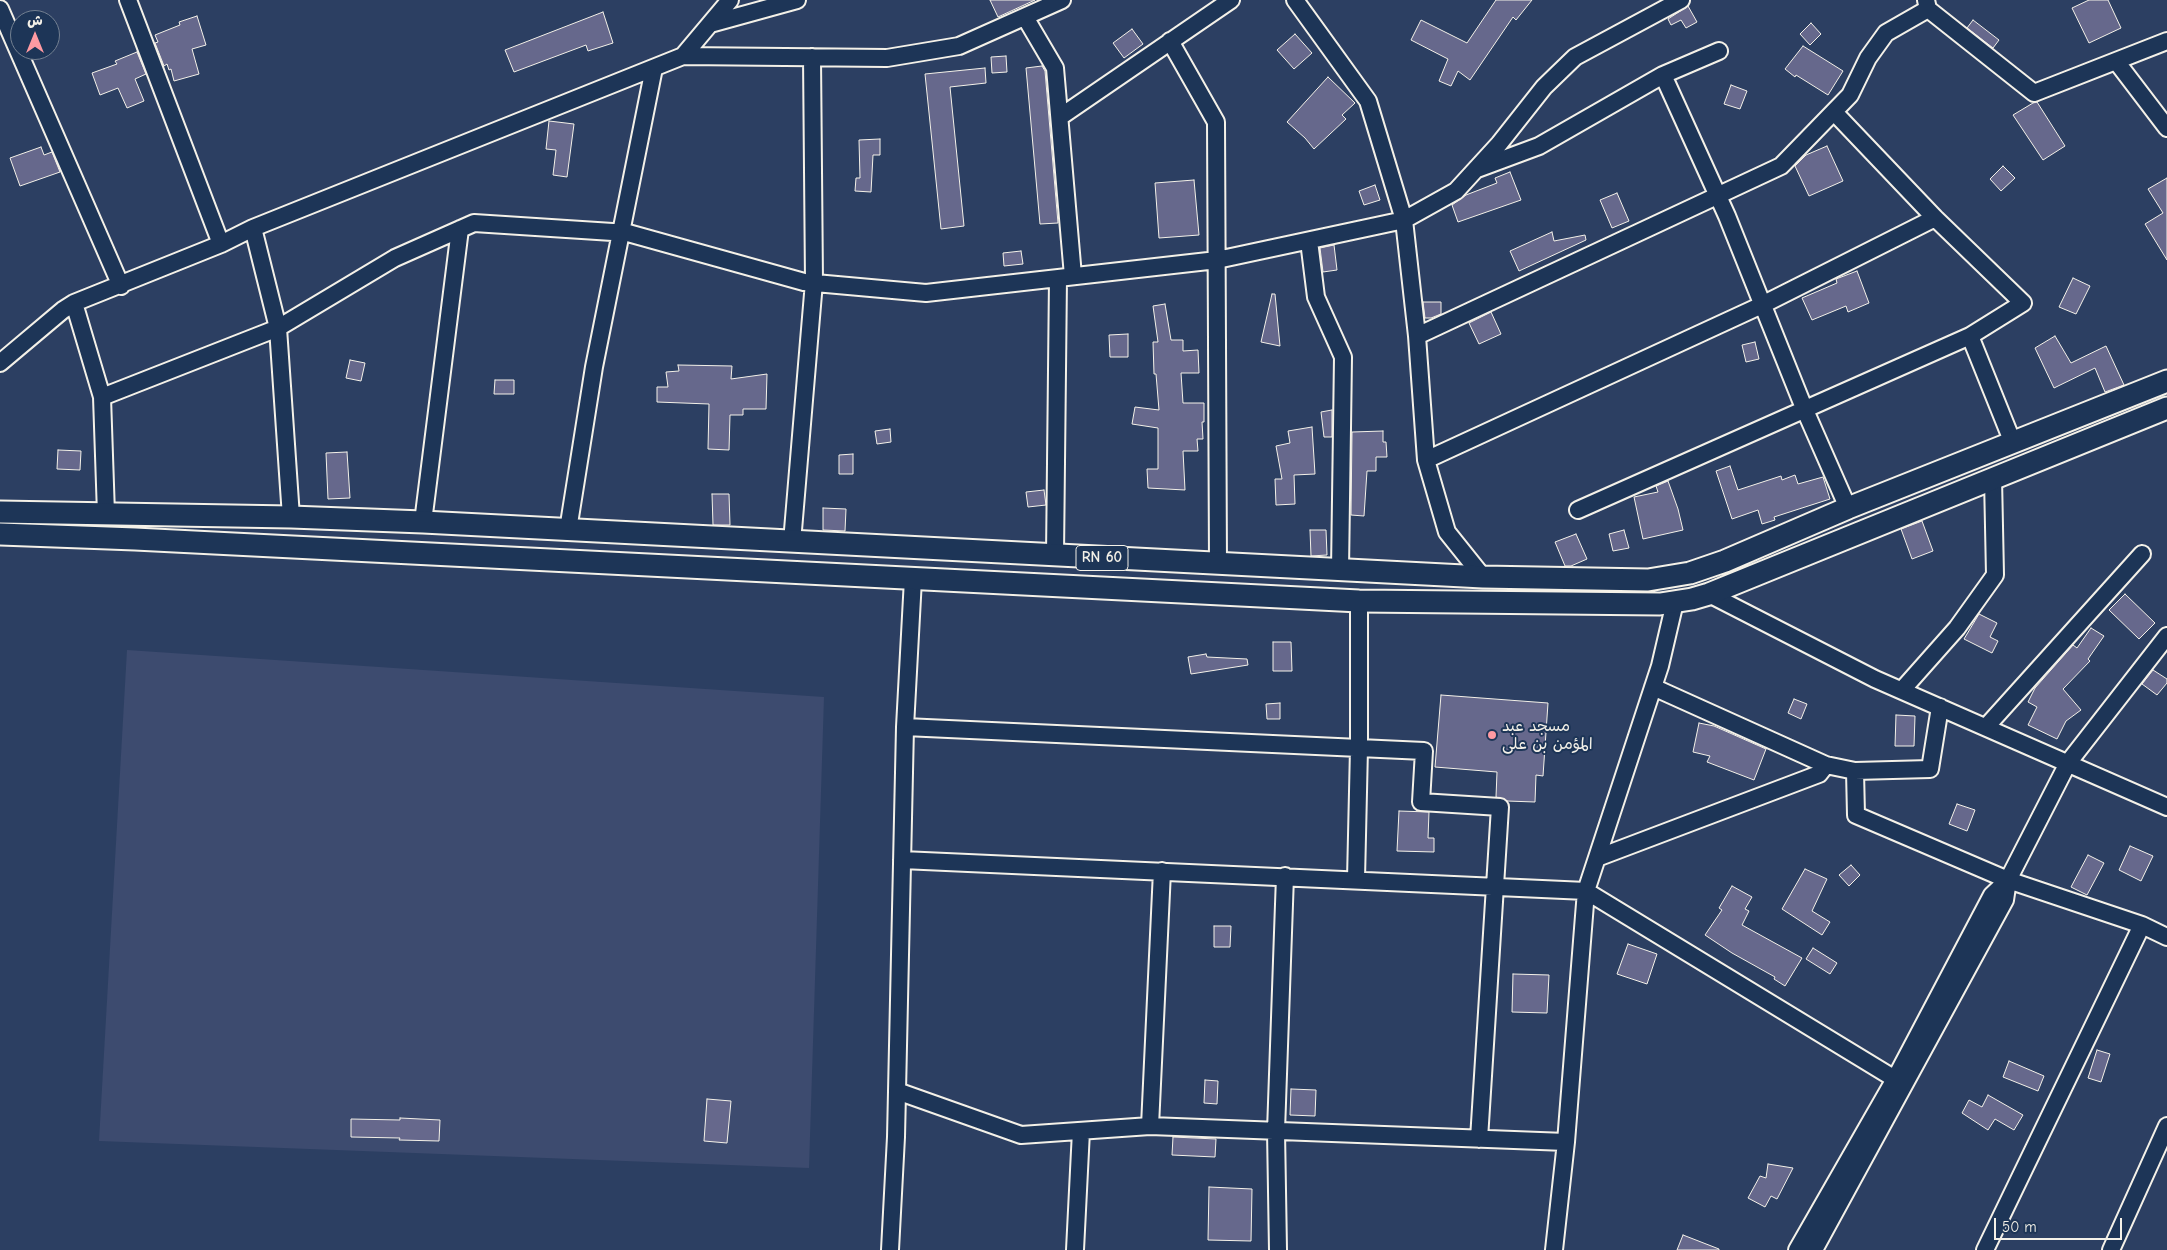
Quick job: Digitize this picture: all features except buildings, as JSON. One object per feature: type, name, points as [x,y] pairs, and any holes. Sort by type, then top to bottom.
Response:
[{"type":"main road","name":"RN 60","points":[[0,512],[290,516],[1483,577],[1623,580],[1672,577],[1725,561],[1848,508],[2167,381]]},
{"type":"main road","name":"RN 60","points":[[0,534],[135,539],[1359,601],[1644,605],[1675,602],[1709,594],[2167,408]]},
{"type":"street","points":[[128,0],[221,244]]},
{"type":"street","points":[[683,56],[730,0]]},
{"type":"street","points":[[710,24],[797,0]]},
{"type":"street","points":[[0,363],[74,303],[121,286],[221,244],[253,228],[683,56],[888,58],[959,46],[1062,0]]},
{"type":"street","points":[[1060,117],[1231,0]]},
{"type":"street","points":[[1295,0],[1368,100],[1404,220],[1417,336],[1426,460],[1447,532],[1483,577]]},
{"type":"street","points":[[102,398],[278,328],[395,258],[474,223],[628,233],[804,282],[926,294],[1216,260],[1404,220],[1456,191],[1499,144],[1544,87],[1574,57],[1681,0]]},
{"type":"street","points":[[1417,336],[1781,166],[1850,95],[1868,58],[1886,33],[1927,4],[2034,93],[2167,41]]},
{"type":"street","points":[[0,9],[121,286]]},
{"type":"street","points":[[1025,17],[1055,68],[1060,117],[1066,277],[1055,555]]},
{"type":"street","points":[[1170,41],[1216,122],[1218,564]]},
{"type":"street","points":[[1475,170],[1539,146],[1663,75],[1719,51]]},
{"type":"street","points":[[792,542],[814,282],[812,57]]},
{"type":"street","points":[[2116,61],[2167,128]]},
{"type":"street","points":[[568,530],[594,367],[654,68]]},
{"type":"street","points":[[1663,75],[1718,195],[1804,408],[1848,508]]},
{"type":"street","points":[[1578,510],[1804,408],[1970,336],[2023,303],[1935,218],[1834,112]]},
{"type":"street","points":[[1426,460],[1762,305],[1935,218]]},
{"type":"street","points":[[253,228],[278,328],[290,516]]},
{"type":"street","points":[[423,522],[460,229]]},
{"type":"street","points":[[1309,241],[1316,297],[1343,356],[1340,570]]},
{"type":"street","points":[[74,303],[102,398],[106,514]]},
{"type":"street","points":[[1970,336],[2013,443]]},
{"type":"street","points":[[1902,690],[1957,628],[1995,575],[1993,478]]},
{"type":"street","points":[[1986,727],[2142,554]]},
{"type":"street","points":[[890,1250],[897,1091],[906,727],[913,578]]},
{"type":"street","points":[[1709,594],[1902,690],[2167,807]]},
{"type":"street","points":[[1356,880],[1360,748],[1359,601]]},
{"type":"street","points":[[1554,1250],[1566,1142],[1586,891],[1653,687],[1675,602]]},
{"type":"street","points":[[1814,1250],[2005,900],[2008,880],[2068,763],[2167,636]]},
{"type":"street","points":[[1653,687],[1826,765],[1855,771],[1930,769],[1940,707]]},
{"type":"street","points":[[906,727],[1424,751],[1421,802],[1500,807],[1479,1139]]},
{"type":"street","points":[[1597,858],[1819,774],[1826,765]]},
{"type":"street","points":[[1855,771],[1856,815],[2008,880],[2142,926],[2167,937]]},
{"type":"street","points":[[902,860],[1586,891],[1895,1079]]},
{"type":"street","points":[[1150,1126],[1162,871]]},
{"type":"street","points":[[1278,1250],[1276,1131],[1285,876]]},
{"type":"street","points":[[1797,1250],[1895,1079],[1992,895],[2008,880]]},
{"type":"street","points":[[1985,1250],[2142,926]]},
{"type":"street","points":[[897,1091],[1021,1135],[1150,1126],[1566,1142]]},
{"type":"street","points":[[2110,1250],[2167,1126]]},
{"type":"street","points":[[1075,1250],[1081,1131]]},
{"type":"shaded area","points":[[127,650],[824,697],[809,1168],[99,1141]]},
{"type":"place","name":"مسجد عبد المؤمن بن على","points":[[1492,735]]}]
